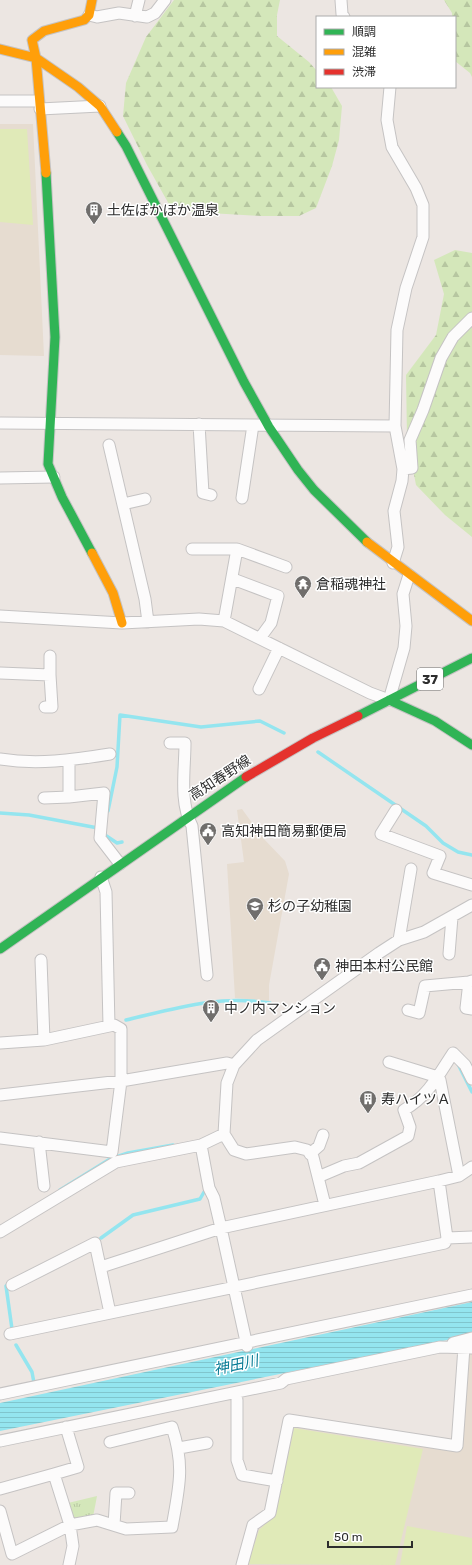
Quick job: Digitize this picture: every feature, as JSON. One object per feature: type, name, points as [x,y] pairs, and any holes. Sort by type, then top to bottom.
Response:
[{"type":"street","points":[[92,0],[89,15],[84,20],[44,31],[32,40],[36,58],[50,224],[55,337],[49,424],[48,464],[113,592],[122,623]]},
{"type":"street","points":[[135,16],[139,0]]},
{"type":"street","points":[[89,15],[97,17],[119,13],[147,17],[155,13],[165,0]]},
{"type":"street","points":[[341,0],[343,16]]},
{"type":"street","points":[[0,49],[36,58],[78,87],[100,106],[126,146],[266,424],[314,490],[361,538],[393,564],[472,620]]},
{"type":"street","points":[[390,88],[387,120],[392,147],[416,188],[423,205],[423,237],[406,288],[397,330],[395,426],[403,469],[402,481],[394,511],[398,547],[393,564]]},
{"type":"street","points":[[0,101],[39,105],[100,106]]},
{"type":"street","points":[[403,469],[412,468],[410,440],[423,410],[440,358],[452,337],[472,318]]},
{"type":"street","points":[[0,423],[395,426]]},
{"type":"street","points":[[199,424],[203,493],[211,495]]},
{"type":"street","points":[[242,498],[252,425]]},
{"type":"street","points":[[109,445],[148,622]]},
{"type":"street","points":[[0,478],[54,477]]},
{"type":"street","points":[[123,504],[145,499]]},
{"type":"street","points":[[192,549],[238,550],[286,567]]},
{"type":"street","points":[[224,621],[238,550]]},
{"type":"street","points":[[389,700],[404,648],[406,626],[404,594],[409,575]]},
{"type":"street","points":[[233,580],[278,596],[271,623],[260,638]]},
{"type":"street","points":[[0,616],[122,623],[199,618],[224,621],[370,693],[435,721],[472,745]]},
{"type":"street","points":[[259,689],[279,648]]},
{"type":"street","points":[[45,707],[52,707],[50,656]]},
{"type":"street","name":"高知春野線","points":[[0,949],[187,816],[236,783],[296,746],[472,658]]},
{"type":"street","points":[[0,673],[50,675]]},
{"type":"street","points":[[170,743],[185,743],[184,797],[187,816],[192,826],[207,975]]},
{"type":"street","points":[[0,759],[24,763],[69,760],[110,754]]},
{"type":"street","points":[[69,760],[69,797]]},
{"type":"street","points":[[44,798],[104,793],[100,838],[120,864]]},
{"type":"street","points":[[396,810],[381,834],[440,856],[433,873],[472,885]]},
{"type":"street","points":[[399,940],[411,869]]},
{"type":"street","points":[[102,877],[106,892],[109,1026]]},
{"type":"street","points":[[325,1205],[313,1157],[307,1150],[295,1147],[246,1154],[234,1150],[224,1134],[227,1083],[234,1065],[257,1040],[399,940],[424,932],[472,905]]},
{"type":"street","points":[[449,954],[452,917]]},
{"type":"street","points":[[41,960],[44,1040]]},
{"type":"street","points":[[408,1010],[419,1013],[425,986],[471,982],[466,1008],[472,1009]]},
{"type":"street","points":[[0,1043],[44,1040],[109,1026],[119,1026],[121,1029],[121,1081],[112,1152],[0,1138]]},
{"type":"street","points":[[318,1177],[344,1166],[358,1163],[408,1136],[410,1127],[404,1110],[417,1103],[426,1094],[453,1053],[464,1065],[472,1080]]},
{"type":"street","points":[[389,1062],[438,1077],[440,1080],[459,1176]]},
{"type":"street","points":[[0,1095],[121,1081],[226,1063],[234,1065]]},
{"type":"street","points":[[0,1232],[116,1162],[201,1145],[224,1134]]},
{"type":"street","points":[[310,1154],[319,1146],[323,1135]]},
{"type":"street","points":[[39,1142],[44,1186]]},
{"type":"street","points":[[201,1145],[209,1188],[214,1198],[246,1344]]},
{"type":"street","points":[[101,1267],[221,1228],[439,1181],[459,1176],[472,1167]]},
{"type":"street","points":[[10,1334],[444,1243],[447,1238],[439,1181]]},
{"type":"street","points":[[447,1238],[472,1237]]},
{"type":"street","points":[[12,1285],[95,1243],[110,1313]]},
{"type":"street","points":[[0,1394],[246,1344],[472,1295]]},
{"type":"street","points":[[0,1441],[255,1386],[281,1383],[286,1379],[443,1346],[472,1338]]},
{"type":"street","points":[[242,1565],[253,1526],[270,1512],[289,1420],[457,1446],[468,1347],[443,1346]]},
{"type":"street","points":[[238,1400],[237,1460],[242,1474],[276,1481]]},
{"type":"street","points":[[0,1489],[78,1467],[66,1427]]},
{"type":"street","points":[[0,1512],[12,1554],[70,1525],[97,1520],[126,1529],[172,1527],[180,1477],[179,1448],[172,1427],[110,1442]]},
{"type":"street","points":[[179,1448],[207,1443]]},
{"type":"street","points":[[54,1474],[70,1525],[73,1546],[69,1565]]},
{"type":"street","points":[[114,1525],[116,1493],[129,1493]]},
{"type":"shaded area","points":[[0,124],[33,124],[44,356],[0,355]]},
{"type":"shaded area","name":"杉の子幼稚園","points":[[242,809],[263,838],[285,861],[289,874],[269,985],[269,1001],[235,998],[227,864],[244,862],[237,810]]},
{"type":"shaded area","points":[[469,1350],[472,1351],[472,1565],[246,1565],[256,1528],[273,1514],[292,1424],[460,1450]]},
{"type":"green space","points":[[174,0],[280,0],[277,15],[277,36],[309,62],[316,70],[316,88],[332,88],[342,106],[339,140],[332,166],[316,208],[299,216],[261,216],[192,212],[170,206],[147,165],[123,116],[126,83],[146,37]]},
{"type":"green space","points":[[444,0],[472,0],[472,77],[470,73],[456,62],[456,16],[452,16],[452,13]]},
{"type":"green space","points":[[0,129],[27,129],[33,225],[0,222]]},
{"type":"green space","points":[[455,250],[472,253],[472,537],[445,515],[416,485],[407,438],[406,375],[436,335],[444,294],[434,260]]},
{"type":"green space","points":[[294,1428],[423,1449],[395,1565],[248,1564],[259,1530],[276,1514]]},
{"type":"green space","points":[[97,1496],[93,1517],[71,1519],[68,1503]]},
{"type":"green space","points":[[407,1526],[472,1538],[472,1565],[400,1565]]},
{"type":"water","name":"神田川","points":[[472,1302],[472,1335],[0,1431],[0,1403]]},
{"type":"waterway","points":[[108,811],[117,767],[120,715],[201,727],[260,721],[284,733]]},
{"type":"waterway","points":[[318,752],[426,826],[443,843],[458,852],[472,855]]},
{"type":"waterway","points":[[0,813],[29,815],[98,828]]},
{"type":"waterway","points":[[105,832],[105,835],[117,843],[122,842]]},
{"type":"waterway","points":[[126,1020],[197,1004],[232,1001],[270,1003]]},
{"type":"waterway","points":[[458,1064],[472,1092]]},
{"type":"waterway","points":[[60,1190],[110,1159],[128,1153],[173,1145]]},
{"type":"waterway","points":[[101,1238],[133,1215],[200,1199],[204,1192]]},
{"type":"waterway","points":[[7,1285],[12,1329]]},
{"type":"waterway","points":[[16,1345],[32,1372],[34,1383]]},
{"type":"traffic: fast","points":[[117,132],[126,146],[244,382],[269,427],[298,470],[314,490],[367,542]]},
{"type":"traffic: fast","points":[[46,173],[55,337],[48,464],[62,497],[92,553]]},
{"type":"traffic: fast","points":[[358,716],[472,658]]},
{"type":"traffic: fast","points":[[389,700],[435,721],[472,745]]},
{"type":"traffic: fast","points":[[0,949],[246,777]]},
{"type":"traffic: slow","points":[[46,173],[36,58],[32,40],[44,31],[84,20],[89,15],[92,0]]},
{"type":"traffic: slow","points":[[0,49],[36,58],[78,87],[100,106],[117,132]]},
{"type":"traffic: slow","points":[[367,542],[472,621]]},
{"type":"traffic: slow","points":[[92,553],[113,593],[122,623]]},
{"type":"traffic: jam","points":[[246,777],[313,738],[358,716]]},
{"type":"place","name":"土佐ぽかぽか温泉","points":[[94,225]]},
{"type":"place","name":"倉稲魂神社","points":[[303,599]]},
{"type":"place","name":"高知神田簡易郵便局","points":[[208,846]]},
{"type":"place","name":"杉の子幼稚園","points":[[255,921]]},
{"type":"place","name":"神田本村公民館","points":[[322,981]]},
{"type":"place","name":"中ノ内マンション","points":[[211,1023]]},
{"type":"place","name":"寿ハイツＡ","points":[[368,1114]]}]
